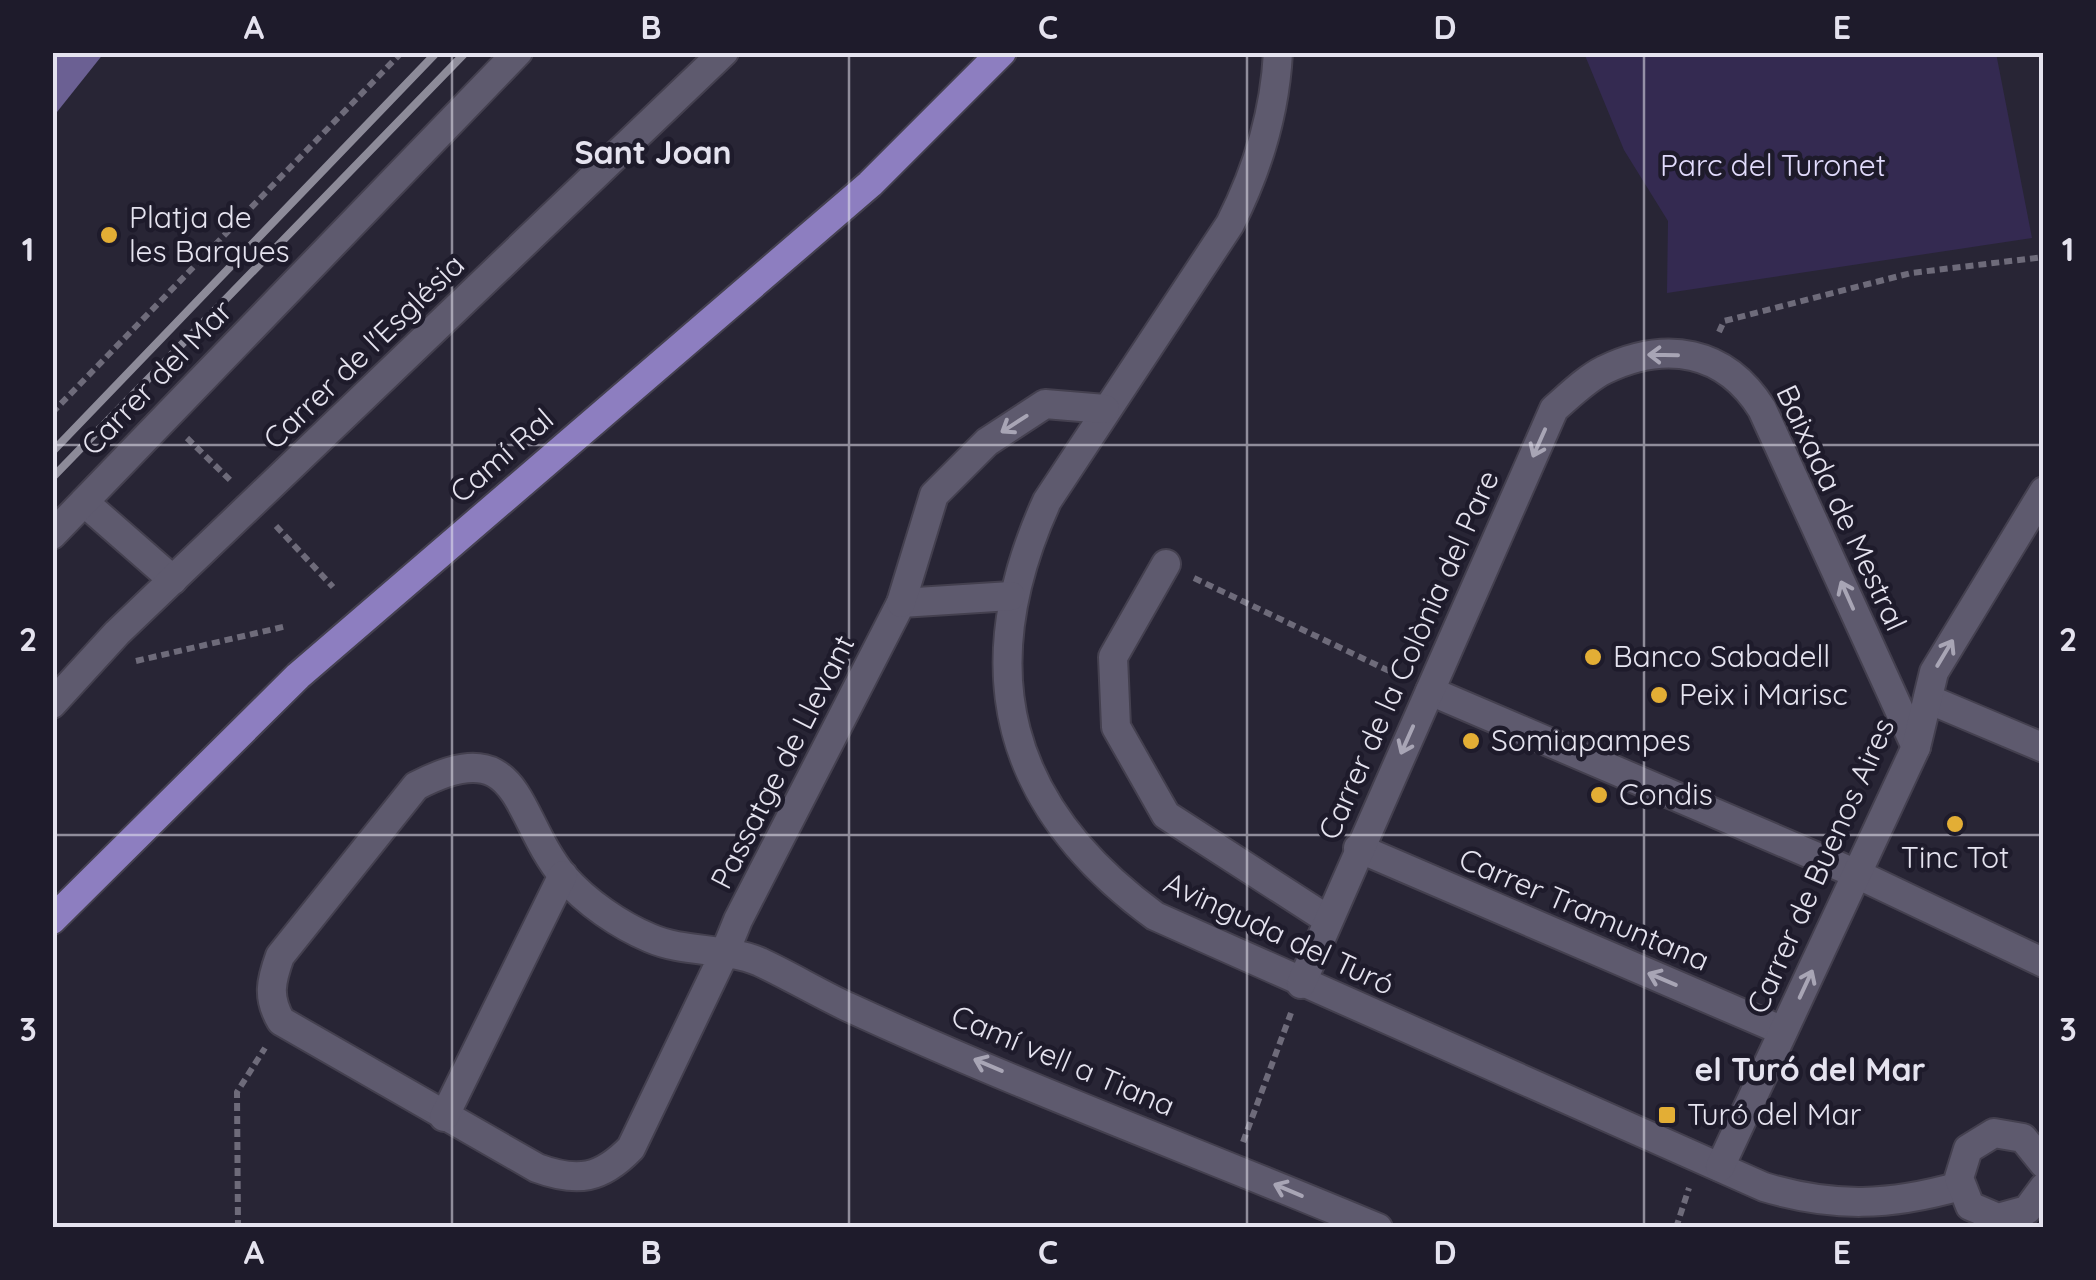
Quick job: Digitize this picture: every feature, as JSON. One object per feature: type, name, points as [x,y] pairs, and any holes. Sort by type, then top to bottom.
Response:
[{"type":"main road","name":"Camí Ral","points":[[52,920],[298,676],[870,184],[1002,52]]},
{"type":"street","name":"Carrer del Mar","points":[[52,535],[518,52]]},
{"type":"street","name":"Carrer de l'Església","points":[[52,704],[173,580],[724,52]]},
{"type":"street","name":"Avinguda del Turó","points":[[1278,52],[1268,131],[1245,195],[1230,224],[1046,501],[1011,596],[1006,641],[1008,684],[1018,737],[1036,785],[1058,824],[1110,883],[1155,916],[1764,1187],[1832,1204],[1911,1200],[1960,1186]]},
{"type":"street","name":"Baixada de Mestral","points":[[1601,372],[1652,352],[1708,362],[1744,380],[1762,409],[1916,747]]},
{"type":"street","name":"Carrer de la Colònia del Pare","points":[[1302,984],[1358,848],[1554,409],[1601,372]]},
{"type":"street","name":"Passatge de Llevant","points":[[281,1021],[537,1168],[564,1178],[588,1178],[610,1170],[631,1148],[901,603],[934,495],[987,442],[1045,404],[1105,410]]},
{"type":"street","name":"Carrer de Buenos Aires","points":[[1720,1167],[1916,747],[1934,672],[2044,491]]},
{"type":"street","points":[[84,502],[173,580]]},
{"type":"street","points":[[1166,564],[1113,657],[1116,727],[1166,815],[1327,919]]},
{"type":"street","points":[[901,603],[1011,596]]},
{"type":"street","points":[[1430,690],[1856,874],[2044,963]]},
{"type":"street","points":[[1928,698],[2044,748]]},
{"type":"street","points":[[281,1021],[272,1006],[270,983],[280,956],[416,786],[446,770],[479,766],[506,778],[525,804],[563,875],[618,921],[653,940],[725,952]]},
{"type":"street","name":"Carrer Tramuntana","points":[[1358,848],[1783,1031]]},
{"type":"street","points":[[444,1117],[563,875]]},
{"type":"street","name":"Camí vell a Tiana","points":[[725,952],[757,961],[848,1007],[1378,1228]]},
{"type":"street","points":[[2041,1150],[2017,1135],[1986,1135],[1963,1156],[1960,1186],[1970,1206],[1983,1215],[2015,1222],[2033,1205],[2044,1187]]},
{"type":"path","points":[[52,413],[402,52]]},
{"type":"path","points":[[1708,362],[1724,321],[1911,273],[2044,257]]},
{"type":"path","points":[[164,416],[254,502],[334,587]]},
{"type":"path","points":[[1166,564],[1430,690]]},
{"type":"path","points":[[81,673],[287,626]]},
{"type":"path","points":[[1233,1167],[1302,984]]},
{"type":"path","points":[[238,1228],[237,1092],[281,1021]]},
{"type":"green space","name":"Parc del Turonet","points":[[1584,53],[1996,53],[2032,238],[1667,293],[1668,221],[1624,150]]},
{"type":"shaded area","points":[[52,53],[104,53],[53,117]]},
{"type":"railway","points":[[52,452],[437,52]]},
{"type":"railway","points":[[52,478],[466,52]]},
{"type":"place","name":"Platja de les Barques","points":[[109,235]]},
{"type":"place","name":"Banco Sabadell","points":[[1593,657]]},
{"type":"place","name":"Peix i Marisc","points":[[1659,695]]},
{"type":"place","name":"Somiapampes","points":[[1471,741]]},
{"type":"place","name":"Condis","points":[[1599,795]]},
{"type":"place","name":"Tinc Tot","points":[[1955,824]]},
{"type":"place","name":"Turó del Mar","points":[[1667,1115]]},
{"type":"district","name":"Sant Joan","points":[[653,153]]},
{"type":"district","name":"el Turó del Mar","points":[[1810,1070]]}]
